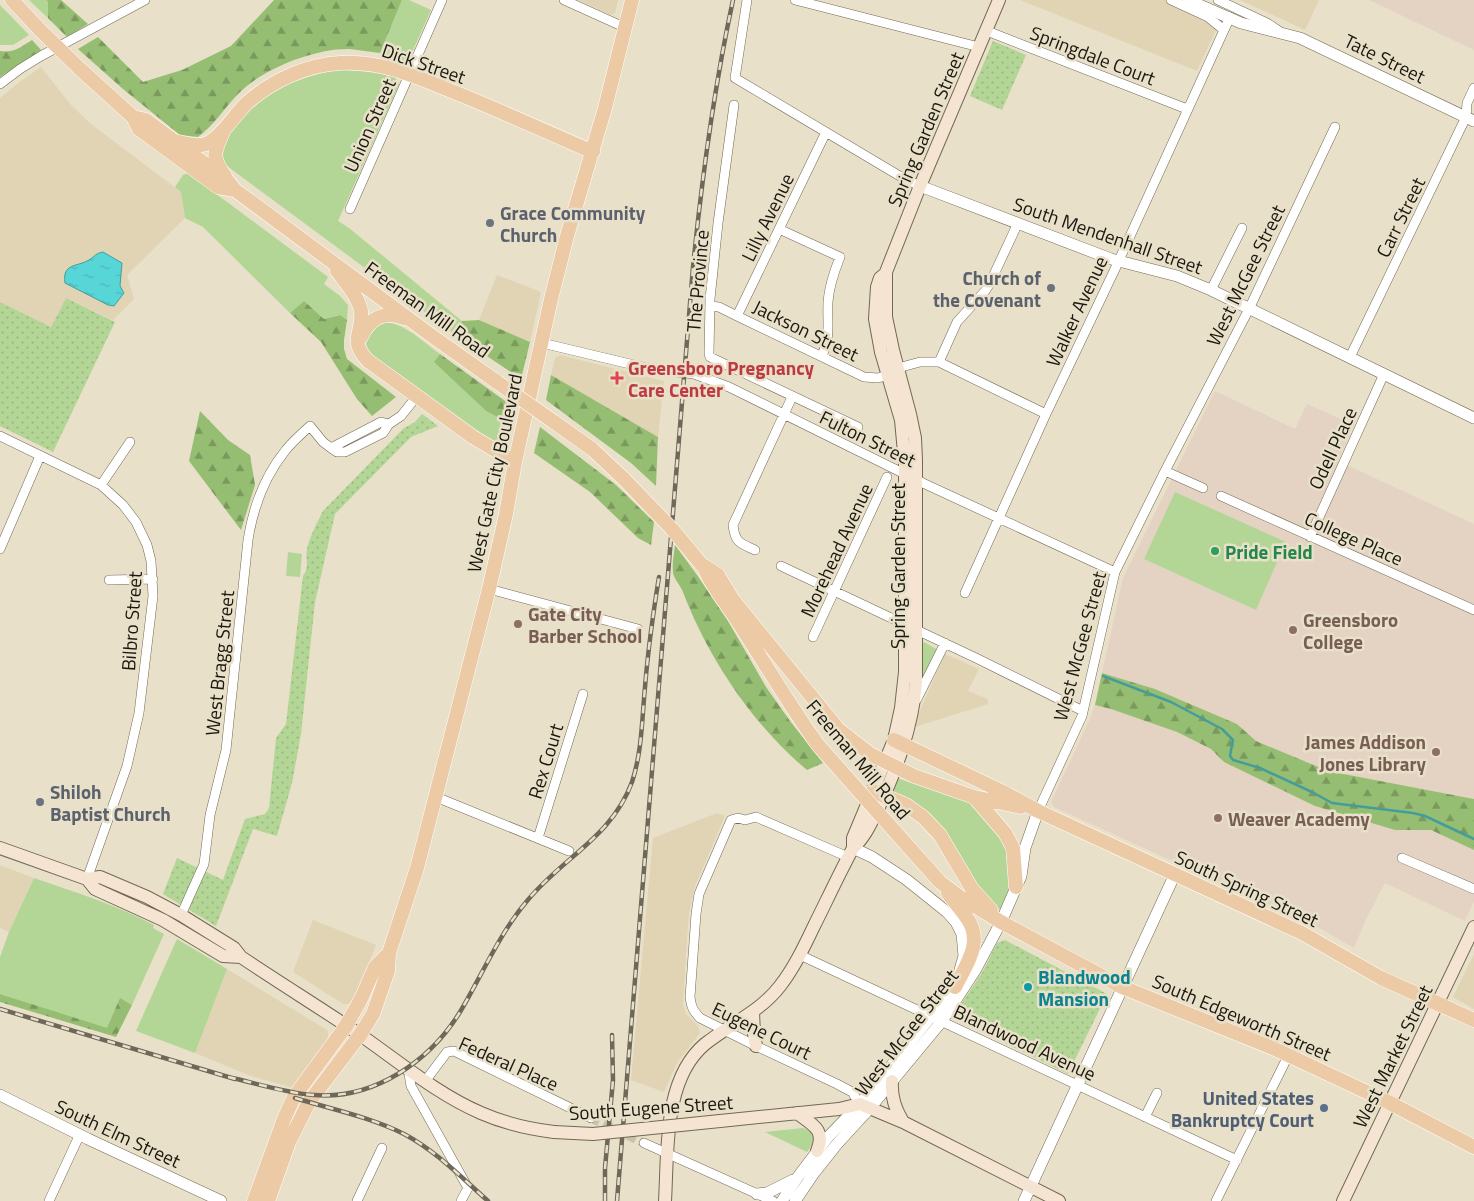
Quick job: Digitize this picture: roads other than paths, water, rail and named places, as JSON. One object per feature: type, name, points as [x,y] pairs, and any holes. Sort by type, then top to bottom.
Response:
[{"type":"main road","name":"Freeman Mill Road","points":[[12,0],[80,69],[133,117],[139,128],[218,187],[231,185]]},
{"type":"main road","name":"West Gate City Boulevard","points":[[268,1201],[289,1142],[309,1102],[360,1035],[380,998],[388,971],[389,953],[416,873],[489,589],[506,514],[515,462],[566,236],[593,152],[632,0]]},
{"type":"main road","name":"Spring Garden Street","points":[[664,1201],[672,1106],[676,1087],[688,1062],[704,1045],[769,1000],[800,955],[851,853],[853,838],[879,794],[914,704],[916,630],[911,477],[893,372],[877,335],[875,319],[878,286],[880,278],[886,272],[920,186],[999,0]]},
{"type":"main road","name":"Dick Street","points":[[224,129],[248,102],[275,82],[306,69],[340,63],[375,64],[409,74],[593,152]]},
{"type":"main road","name":"Freeman Mill Road","points":[[133,117],[146,120],[331,262],[592,450],[624,479],[672,529],[702,565],[708,578],[818,745],[940,882],[960,897],[1001,922]]},
{"type":"main road","points":[[174,141],[195,146],[207,143],[224,129]]},
{"type":"main road","points":[[224,129],[214,152],[216,164],[231,185]]},
{"type":"main road","points":[[331,262],[357,300],[361,311],[358,350],[367,360],[474,436],[515,462]]},
{"type":"main road","points":[[358,350],[361,336],[368,324],[380,316],[394,314],[411,321]]},
{"type":"main road","name":"Spring Garden Street","points":[[899,742],[904,678],[904,624],[911,477]]},
{"type":"main road","name":"Freeman Mill Road","points":[[702,565],[718,575],[733,600],[838,729],[870,754],[914,776],[974,796],[1038,811]]},
{"type":"main road","points":[[899,742],[1004,792],[1038,811]]},
{"type":"main road","points":[[879,794],[906,805],[923,817],[940,835],[972,889],[1001,922]]},
{"type":"main road","points":[[974,796],[1005,832],[1013,848],[1016,887]]},
{"type":"main road","name":"South Spring Street","points":[[1038,811],[1302,933],[1381,978],[1474,1020]]},
{"type":"main road","name":"South Eugene Street","points":[[0,848],[87,879],[100,878],[138,893],[181,915],[234,948],[241,957],[360,1035],[448,1096],[480,1113],[521,1126],[554,1132],[593,1134],[865,1106]]},
{"type":"main road","name":"South Eugene Street","points":[[87,879],[95,890],[163,920],[223,956],[241,957]]},
{"type":"main road","points":[[940,882],[969,920],[974,932],[973,954],[956,988]]},
{"type":"main road","name":"South Edgeworth Street","points":[[1001,922],[1122,986],[1238,1033],[1390,1103],[1474,1147]]},
{"type":"main road","name":"West Market Street","points":[[1343,1201],[1474,927]]},
{"type":"main road","name":"West Gate City Boulevard","points":[[254,1201],[294,1098],[346,1026],[361,1000],[375,967],[389,953]]},
{"type":"main road","points":[[753,1012],[756,1046]]},
{"type":"main road","points":[[892,1081],[894,1103],[903,1122]]},
{"type":"main road","points":[[865,1106],[903,1122],[1059,1201]]},
{"type":"main road","points":[[798,1113],[819,1132],[821,1137],[817,1151]]},
{"type":"street","name":"Union Street","points":[[350,209],[442,0]]},
{"type":"street","points":[[564,0],[626,28]]},
{"type":"street","name":"South Mendenhall Street","points":[[747,0],[735,78],[903,178],[1061,241],[1118,260],[1177,276],[1210,290],[1474,418]]},
{"type":"street","points":[[795,0],[979,47]]},
{"type":"street","points":[[1171,0],[1208,17],[1224,30]]},
{"type":"street","name":"Tate Street","points":[[1188,0],[1203,3],[1230,17],[1260,28],[1279,31],[1316,44],[1470,119]]},
{"type":"street","name":"Tate Street","points":[[1218,0],[1267,22],[1279,31]]},
{"type":"street","points":[[0,84],[41,56],[139,1]]},
{"type":"street","name":"Walker Avenue","points":[[965,592],[1230,17]]},
{"type":"street","name":"Springdale Court","points":[[987,31],[1187,109]]},
{"type":"street","name":"Carr Street","points":[[1350,358],[1470,119],[1467,103],[1474,88]]},
{"type":"street","name":"The Province","points":[[734,105],[718,223],[710,306],[708,351],[710,357],[858,427]]},
{"type":"street","name":"West McGee Street","points":[[782,1201],[828,1137],[892,1081],[942,1021],[976,969],[1001,922],[1021,876],[1027,839],[1083,711],[1115,572],[1249,309],[1335,127]]},
{"type":"street","name":"Lilly Avenue","points":[[737,316],[826,132]]},
{"type":"street","points":[[939,362],[957,322],[990,283],[1018,223]]},
{"type":"street","points":[[1210,290],[1242,228]]},
{"type":"street","points":[[778,229],[840,257],[831,282],[828,300],[828,340],[822,356]]},
{"type":"street","name":"Jackson Street","points":[[710,306],[719,307],[864,377],[878,378],[893,372]]},
{"type":"street","name":"Fulton Street","points":[[542,343],[652,369],[694,374],[728,387],[911,477],[1115,572]]},
{"type":"street","points":[[893,372],[920,362],[939,362],[1046,414]]},
{"type":"street","name":"Odell Place","points":[[1310,536],[1384,374]]},
{"type":"street","points":[[389,424],[381,422],[331,448],[337,452],[345,452],[383,433],[389,424],[401,416],[417,396]]},
{"type":"street","points":[[755,550],[739,542],[734,537],[733,525],[792,397]]},
{"type":"street","name":"West Bragg Street","points":[[181,915],[204,864],[210,815],[226,750],[251,525],[263,488],[285,450],[310,426],[323,442],[331,448]]},
{"type":"street","points":[[361,432],[367,441]]},
{"type":"street","name":"Bilbro Street","points":[[0,436],[101,485],[123,505],[136,522],[147,544],[151,561],[152,596],[139,713],[127,766],[87,879]]},
{"type":"street","points":[[101,485],[130,442]]},
{"type":"street","points":[[0,549],[40,456]]},
{"type":"street","points":[[1165,471],[1203,488]]},
{"type":"street","name":"Morehead Avenue","points":[[813,637],[887,477]]},
{"type":"street","name":"College Place","points":[[1221,496],[1474,610]]},
{"type":"street","points":[[781,566],[835,590],[1083,711]]},
{"type":"street","points":[[109,580],[152,579]]},
{"type":"street","points":[[489,589],[638,629]]},
{"type":"street","points":[[914,704],[945,644]]},
{"type":"street","name":"Rex Court","points":[[538,838],[582,694]]},
{"type":"street","points":[[436,797],[569,851]]},
{"type":"street","name":"Eugene Court","points":[[851,853],[756,817],[745,820],[734,819],[729,823],[699,894],[690,997],[694,1012],[700,1018],[847,1089],[865,1106]]},
{"type":"street","points":[[851,853],[872,857],[907,880],[947,912],[956,922],[962,934],[964,946],[964,956],[956,988]]},
{"type":"street","points":[[1402,858],[1474,889]]},
{"type":"street","points":[[1024,1201],[1175,874]]},
{"type":"street","name":"Blandwood Avenue","points":[[800,955],[1237,1160]]},
{"type":"street","name":"West McGee Street","points":[[796,1201],[814,1173],[931,1016],[956,988]]},
{"type":"street","name":"Federal Place","points":[[426,1080],[447,1052],[454,1051],[591,1118]]},
{"type":"street","points":[[1216,1201],[1288,1056]]},
{"type":"street","points":[[408,1068],[411,1086],[468,1188],[461,1201]]},
{"type":"street","points":[[1146,1117],[1157,1093]]},
{"type":"street","name":"South Elm Street","points":[[0,1095],[222,1201]]},
{"type":"street","points":[[49,1201],[80,1134]]},
{"type":"street","points":[[644,1142],[773,1201]]},
{"type":"street","points":[[357,1201],[382,1148]]},
{"type":"street","points":[[757,1194],[772,1191],[797,1178]]},
{"type":"water","points":[[103,252],[122,263],[120,286],[124,293],[114,306],[108,305],[65,283],[68,269]]},
{"type":"waterway","points":[[1103,676],[1171,702],[1222,729],[1233,740],[1230,756],[1233,760],[1260,768],[1332,803],[1425,816],[1474,839]]},
{"type":"tunnel","points":[[591,1118],[644,1143]]},
{"type":"railway","points":[[617,1201],[693,267],[709,133],[733,0]]},
{"type":"railway","points":[[228,1077],[303,1094],[336,1095],[358,1091],[379,1084],[398,1074],[416,1061],[448,1030],[499,941],[517,914],[541,886],[585,846],[612,818],[632,782],[638,759],[649,646],[659,577]]},
{"type":"railway","points":[[0,1009],[235,1079]]},
{"type":"railway","points":[[605,1201],[605,1168],[613,1080],[612,1035]]},
{"type":"railway","points":[[295,1098],[364,1118],[404,1134],[438,1156],[488,1201]]},
{"type":"place","name":"Grace Community Church","points":[[490,223]]},
{"type":"place","name":"Church of the Covenant","points":[[1051,288]]},
{"type":"place","name":"Greensboro Pregnancy Care Center","points":[[617,378]]},
{"type":"place","name":"Pride Field","points":[[1215,551]]},
{"type":"place","name":"Gate City Barber School","points":[[518,624]]},
{"type":"place","name":"Greensboro College","points":[[1293,630]]},
{"type":"place","name":"James Addison Jones Library","points":[[1436,752]]},
{"type":"place","name":"Shiloh Baptist Church","points":[[40,802]]},
{"type":"place","name":"Weaver Academy","points":[[1218,818]]},
{"type":"place","name":"Blandwood Mansion","points":[[1028,987]]},
{"type":"place","name":"United States Bankruptcy Court","points":[[1324,1108]]}]
